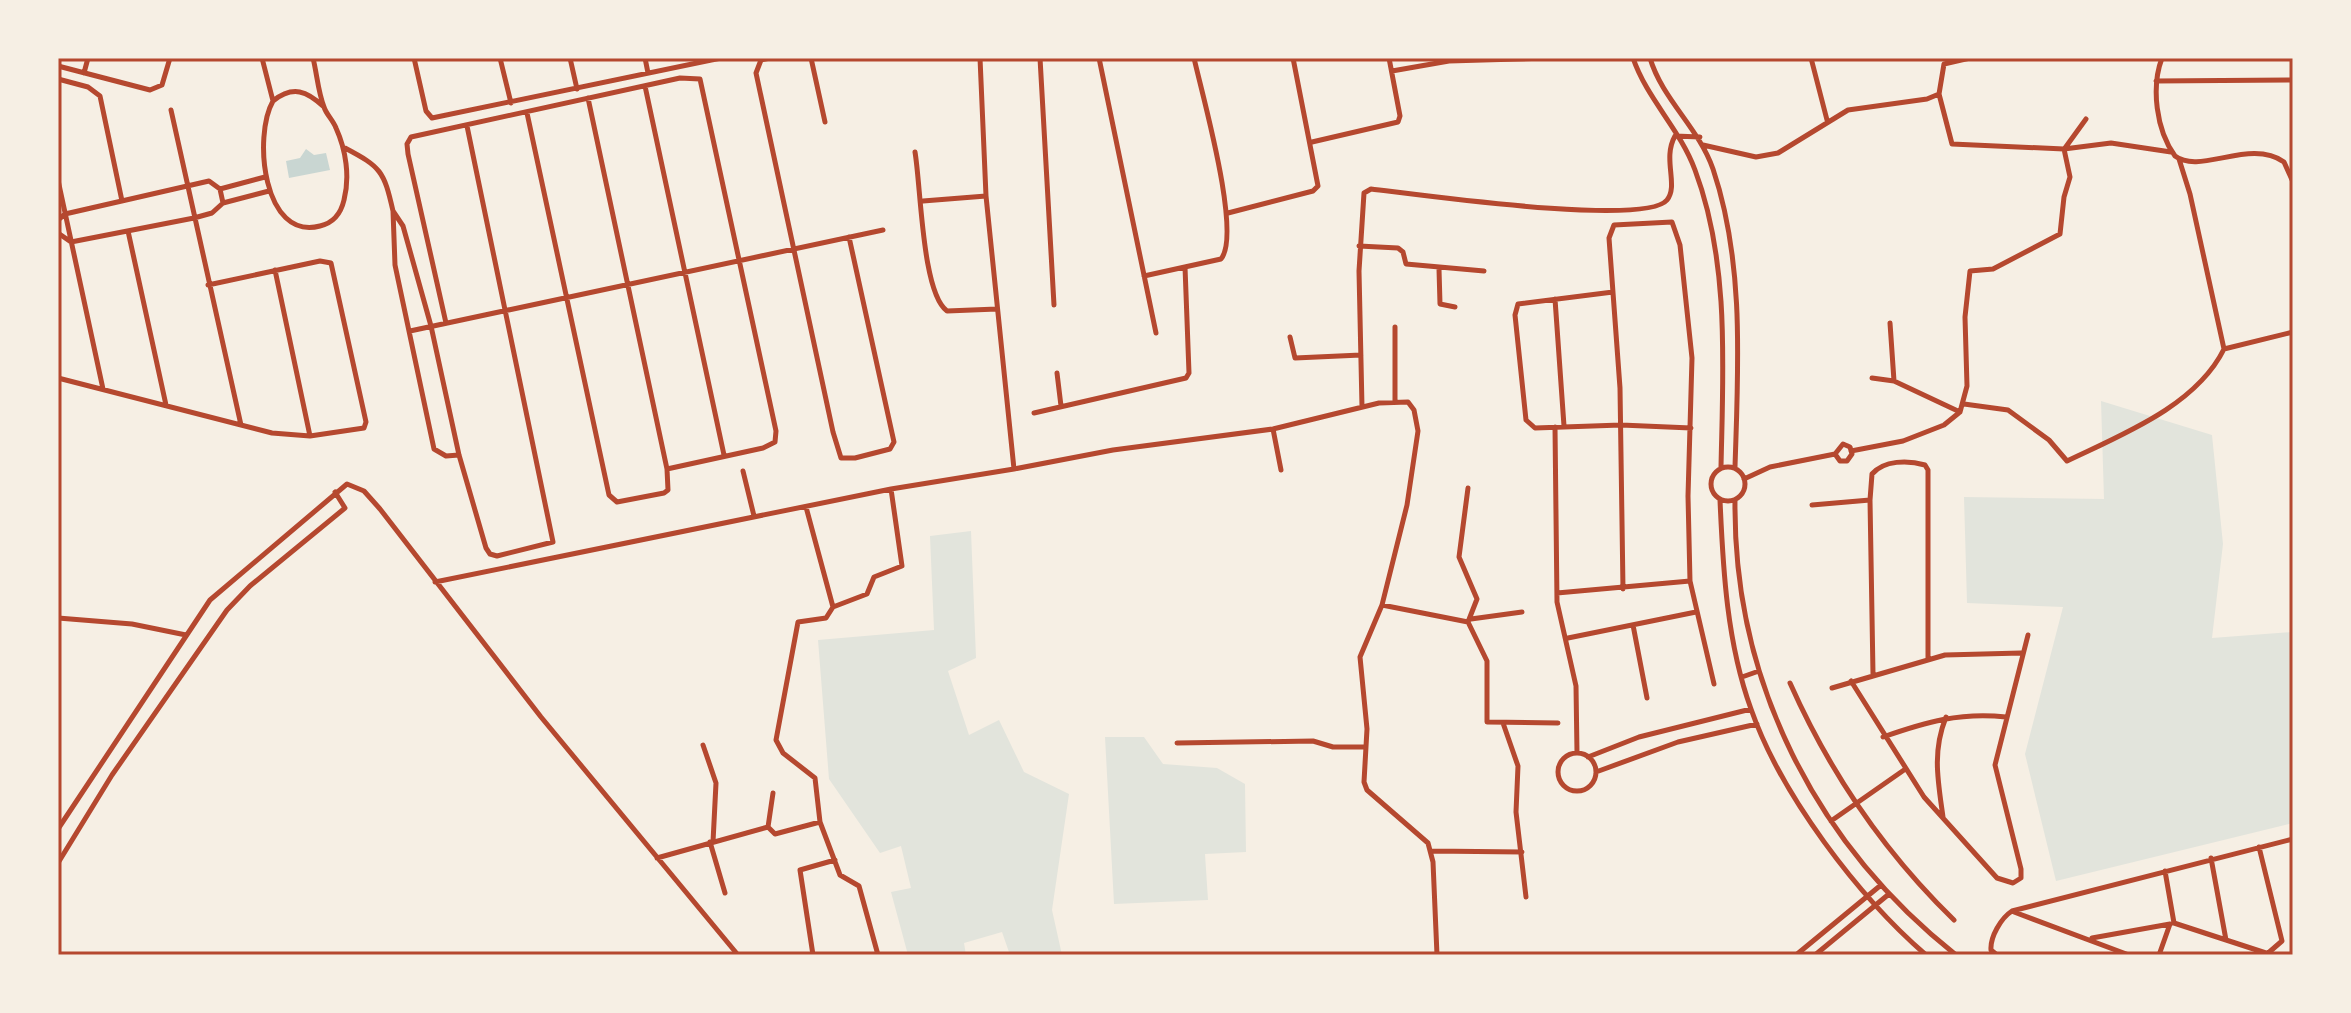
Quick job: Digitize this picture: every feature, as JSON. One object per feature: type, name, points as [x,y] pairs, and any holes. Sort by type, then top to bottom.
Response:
[{"type":"street","points":[[84,73],[88,58]]},
{"type":"street","points":[[58,66],[150,90],[162,85],[170,58]]},
{"type":"street","points":[[262,58],[273,101]]},
{"type":"street","points":[[313,58],[324,107],[344,148],[347,175],[344,199],[338,214],[327,225],[311,229],[293,223],[269,191],[265,177],[265,122],[273,101],[280,96],[301,91],[310,94],[324,107]]},
{"type":"street","points":[[414,58],[426,111],[432,118],[718,58]]},
{"type":"street","points":[[500,58],[511,103]]},
{"type":"street","points":[[570,58],[577,89]]},
{"type":"street","points":[[645,58],[648,73]]},
{"type":"street","points":[[770,58],[756,65],[841,458],[855,458],[890,449],[894,442],[849,237]]},
{"type":"street","points":[[811,58],[825,122]]},
{"type":"street","points":[[980,58],[986,196],[1014,469]]},
{"type":"street","points":[[1040,58],[1054,305]]},
{"type":"street","points":[[1099,58],[1156,333]]},
{"type":"street","points":[[1144,276],[1221,259],[1225,254],[1228,213],[1194,58]]},
{"type":"street","points":[[1228,213],[1313,191],[1319,179],[1293,58]]},
{"type":"street","points":[[1312,142],[1398,122],[1400,116],[1389,58]]},
{"type":"street","points":[[1392,71],[1485,58],[1547,58]]},
{"type":"street","points":[[1633,58],[1642,80],[1678,134],[1696,173],[1718,276],[1723,353],[1721,467],[1710,485],[1720,500],[1728,612],[1751,709],[1797,799],[1876,905],[1926,955]]},
{"type":"street","points":[[1650,58],[1654,72],[1700,137],[1725,217],[1734,272],[1739,356],[1735,467],[1744,479],[1745,490],[1735,500],[1720,500]]},
{"type":"street","points":[[1811,58],[1827,120]]},
{"type":"street","points":[[1970,58],[1944,64],[1939,94],[1952,144],[2064,149],[2111,143],[2158,148],[2191,162],[2237,154],[2268,154],[2284,162],[2293,182]]},
{"type":"street","points":[[2162,58],[2156,81],[2159,115],[2172,153]]},
{"type":"street","points":[[446,323],[407,144],[411,137],[680,78],[700,79],[776,431],[775,442],[763,448],[667,469]]},
{"type":"street","points":[[58,79],[96,90],[122,201]]},
{"type":"street","points":[[2156,81],[2293,80]]},
{"type":"street","points":[[645,86],[724,455]]},
{"type":"street","points":[[1703,145],[1756,157],[1778,153],[1827,120],[1866,105],[1927,99],[1939,94]]},
{"type":"street","points":[[527,113],[609,495],[617,502],[664,493],[668,490],[667,469],[588,98]]},
{"type":"street","points":[[171,110],[241,425]]},
{"type":"street","points":[[1851,451],[1903,441],[1944,425],[1960,412],[1964,404],[1965,317],[1970,271],[1993,269],[2060,234],[2064,197],[2070,178],[2064,149],[2086,119]]},
{"type":"street","points":[[393,211],[403,226],[431,326],[459,455],[490,554],[497,556],[545,546],[553,539],[467,126]]},
{"type":"street","points":[[1678,134],[1700,137]]},
{"type":"street","points":[[1362,407],[1359,246],[1364,193],[1371,189],[1573,210],[1652,210],[1665,202],[1671,192],[1667,154],[1678,134]]},
{"type":"street","points":[[344,148],[374,163],[382,172],[393,211],[394,251],[434,449],[446,456],[459,455]]},
{"type":"street","points":[[915,152],[923,201],[928,275],[935,298],[947,311],[997,309]]},
{"type":"street","points":[[1964,404],[2008,410],[2049,440],[2067,461],[2178,400],[2211,372],[2224,349],[2179,159]]},
{"type":"street","points":[[220,189],[265,177]]},
{"type":"street","points":[[58,180],[103,389]]},
{"type":"street","points":[[58,220],[65,214],[209,181],[220,189],[223,203]]},
{"type":"street","points":[[58,233],[71,242],[194,218],[212,213],[223,203],[269,191]]},
{"type":"street","points":[[923,201],[986,196]]},
{"type":"street","points":[[1623,589],[1621,425],[1609,238],[1614,225],[1672,222],[1680,245],[1692,358],[1688,496],[1690,581],[1714,684]]},
{"type":"street","points":[[410,331],[883,230]]},
{"type":"street","points":[[128,231],[166,405]]},
{"type":"street","points":[[394,251],[403,246],[409,250]]},
{"type":"street","points":[[1359,246],[1398,248],[1403,252],[1406,264],[1484,271]]},
{"type":"street","points":[[58,378],[282,435],[310,436],[364,428],[366,422],[331,263],[320,261],[208,285]]},
{"type":"street","points":[[1034,413],[1186,378],[1189,373],[1185,267]]},
{"type":"street","points":[[1439,269],[1440,304],[1455,307]]},
{"type":"street","points":[[275,270],[310,436]]},
{"type":"street","points":[[1613,292],[1518,304],[1515,315],[1526,420],[1535,428],[1621,425],[1691,428]]},
{"type":"street","points":[[1555,299],[1564,426]]},
{"type":"street","points":[[1890,323],[1894,381]]},
{"type":"street","points":[[1395,327],[1395,401]]},
{"type":"street","points":[[2224,349],[2293,332]]},
{"type":"street","points":[[1290,337],[1291,353],[1295,358],[1361,355]]},
{"type":"street","points":[[1057,373],[1061,406]]},
{"type":"street","points":[[1872,378],[1894,381],[1960,412]]},
{"type":"street","points":[[435,582],[891,489],[1113,450],[1273,429],[1362,407],[1408,402],[1414,410],[1418,431],[1407,505],[1382,605],[1360,657],[1367,729],[1367,790],[1422,836],[1431,851],[1437,955]]},
{"type":"street","points":[[1555,427],[1557,593],[1576,686],[1577,753]]},
{"type":"street","points":[[1273,429],[1281,470]]},
{"type":"street","points":[[1744,479],[1770,467],[1835,454],[1843,444],[1851,451]]},
{"type":"street","points":[[1835,454],[1840,461],[1847,461],[1851,451]]},
{"type":"street","points":[[1873,674],[1870,500],[1872,474],[1878,467],[1905,462],[1925,465],[1929,488],[1928,659]]},
{"type":"street","points":[[1721,467],[1735,467]]},
{"type":"street","points":[[743,471],[754,516]]},
{"type":"street","points":[[58,829],[186,635],[224,586],[347,484],[358,487],[371,498],[435,582],[738,955]]},
{"type":"street","points":[[1468,488],[1459,557],[1475,589],[1470,620],[1487,661],[1486,720],[1558,723]]},
{"type":"street","points":[[878,955],[859,886],[840,875],[820,822],[815,778],[783,753],[776,740],[798,622],[826,618],[833,607],[867,594],[874,577],[902,566],[891,489]]},
{"type":"street","points":[[58,863],[112,775],[227,610],[250,586],[341,512],[344,502],[337,490]]},
{"type":"street","points":[[1735,500],[1742,611],[1770,706],[1807,786],[1881,885],[1956,955]]},
{"type":"street","points":[[1812,505],[1870,500]]},
{"type":"street","points":[[806,507],[833,607]]},
{"type":"street","points":[[1557,593],[1690,581]]},
{"type":"street","points":[[1382,605],[1470,620],[1522,612]]},
{"type":"street","points":[[1568,638],[1696,612]]},
{"type":"street","points":[[58,618],[132,624],[186,635]]},
{"type":"street","points":[[1633,625],[1647,698]]},
{"type":"street","points":[[1851,681],[1904,770],[1944,820],[1997,878],[2008,884],[2021,878],[1995,765],[2028,635]]},
{"type":"street","points":[[1832,688],[1928,659],[1967,653],[2021,653]]},
{"type":"street","points":[[1742,677],[1759,671]]},
{"type":"street","points":[[1790,683],[1824,754],[1855,805],[1954,920]]},
{"type":"street","points":[[1588,757],[1596,772],[1593,783],[1583,790],[1571,790],[1562,783],[1558,772],[1562,761],[1577,753],[1588,757],[1675,728],[1751,709]]},
{"type":"street","points":[[1883,737],[1946,716],[1974,713],[2007,717]]},
{"type":"street","points":[[1944,820],[1935,766],[1938,738],[1946,716]]},
{"type":"street","points":[[1503,723],[1518,766],[1516,812],[1526,897]]},
{"type":"street","points":[[1596,772],[1678,742],[1757,724]]},
{"type":"street","points":[[1675,728],[1678,742]]},
{"type":"street","points":[[1177,743],[1313,741],[1333,747],[1365,747]]},
{"type":"street","points":[[703,745],[716,783],[712,842],[725,893]]},
{"type":"street","points":[[1831,821],[1904,770]]},
{"type":"street","points":[[768,827],[773,793]]},
{"type":"street","points":[[768,827],[775,834],[785,834],[820,822]]},
{"type":"street","points":[[657,858],[768,827]]},
{"type":"street","points":[[1997,955],[1991,950],[1991,942],[2004,918],[2012,911],[2293,839]]},
{"type":"street","points":[[2090,938],[2172,924],[2268,954],[2282,941],[2259,847]]},
{"type":"street","points":[[1431,851],[1522,852]]},
{"type":"street","points":[[2211,858],[2226,940]]},
{"type":"street","points":[[813,955],[800,870],[835,860]]},
{"type":"street","points":[[2159,955],[2172,924],[2165,871]]},
{"type":"street","points":[[1796,955],[1881,885]]},
{"type":"street","points":[[1815,955],[1889,894]]},
{"type":"street","points":[[2012,911],[2129,955]]},
{"type":"shaded area","points":[[306,149],[314,155],[326,153],[330,170],[289,178],[286,161],[300,158]]},
{"type":"shaded area","points":[[2101,401],[2212,435],[2223,544],[2212,638],[2293,632],[2293,823],[2056,881],[2025,754],[2063,607],[1967,603],[1964,497],[2104,499]]},
{"type":"shaded area","points":[[971,531],[976,658],[948,671],[969,735],[999,720],[1024,772],[1069,794],[1052,910],[1062,955],[1010,955],[1002,932],[964,943],[966,955],[908,955],[891,892],[911,888],[901,846],[880,853],[829,779],[818,640],[934,630],[930,536]]},
{"type":"shaded area","points":[[1105,737],[1144,737],[1163,764],[1217,768],[1245,784],[1246,852],[1205,854],[1208,900],[1114,904]]}]
